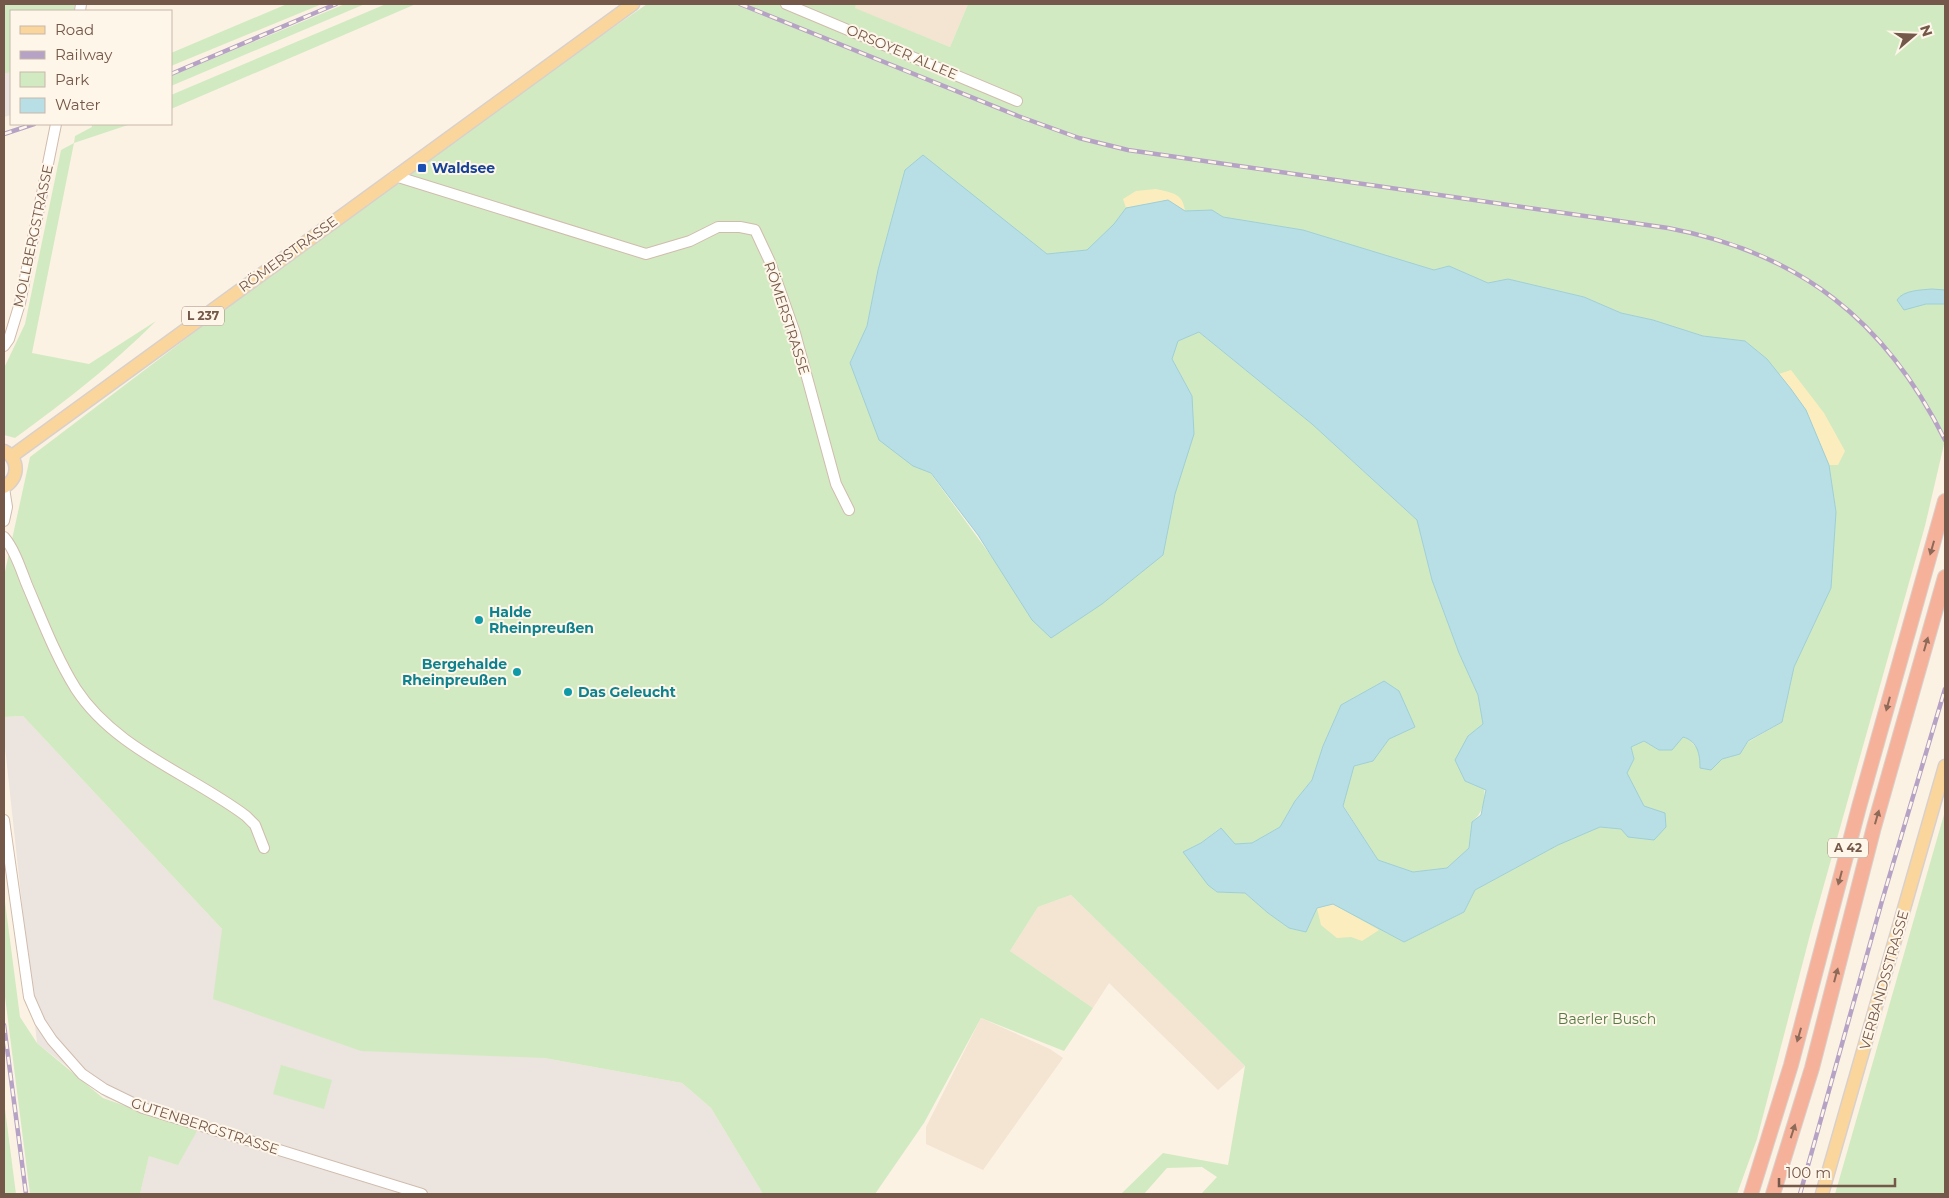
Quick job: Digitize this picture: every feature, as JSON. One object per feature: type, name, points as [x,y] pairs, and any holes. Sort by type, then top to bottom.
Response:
[{"type":"highway","name":"A 42","points":[[1751,1194],[1801,1031],[1856,816],[1945,501]]},
{"type":"highway","name":"A 42","points":[[1773,1194],[1809,1077],[1874,827],[1945,577]]},
{"type":"main road","name":"RÖMERSTRASSE","points":[[8,453],[633,4]]},
{"type":"main road","points":[[4,488],[15,474],[15,462],[8,453]]},
{"type":"main road","name":"VERBANDSSTRASSE","points":[[1822,1194],[1945,766]]},
{"type":"street","name":"ORSOYER ALLEE","points":[[786,4],[1017,101]]},
{"type":"street","name":"MOLLBERGSTRASSE","points":[[4,346],[9,339],[20,303],[56,125]]},
{"type":"street","name":"RÖMERSTRASSE","points":[[395,176],[646,254],[690,241],[718,226],[755,230],[784,298],[836,484],[848,510]]},
{"type":"street","points":[[4,488],[7,508],[4,521]]},
{"type":"street","points":[[4,537],[14,554],[53,646],[75,687],[91,710],[154,759],[246,816],[255,825],[264,848]]},
{"type":"street","name":"GUTENBERGSTRASSE","points":[[4,820],[29,997],[52,1040],[82,1074],[104,1089],[143,1108],[422,1194]]},
{"type":"shaded area","points":[[856,4],[968,4],[950,47],[854,8]]},
{"type":"shaded area","points":[[10,72],[10,115],[4,117],[4,74]]},
{"type":"shaded area","points":[[23,716],[222,929],[544,1058],[682,1083],[711,1108],[763,1194],[140,1194],[149,1155],[197,1131],[106,1098],[37,1043],[4,738],[4,717]]},
{"type":"shaded area","points":[[1071,895],[1245,1066],[1218,1090],[1109,983],[1093,1008],[1010,951],[1038,907]]},
{"type":"shaded area","points":[[981,1018],[1050,1049],[1063,1058],[983,1170],[926,1144],[926,1127]]},
{"type":"green space","points":[[4,4],[75,4],[74,10],[10,10],[10,72],[4,74]]},
{"type":"green space","points":[[287,4],[322,4],[172,66],[172,53]]},
{"type":"green space","points":[[345,4],[365,4],[172,86],[172,76]]},
{"type":"green space","points":[[386,4],[416,4],[172,109],[172,95]]},
{"type":"green space","name":"Baerler Busch","points":[[647,4],[856,4],[855,8],[950,47],[968,4],[1945,4],[1945,440],[1925,526],[1811,931],[1757,1139],[1737,1194],[1201,1194],[1217,1177],[1202,1167],[1167,1168],[1144,1194],[1121,1194],[1163,1153],[1228,1165],[1245,1066],[1071,895],[1038,907],[1010,951],[1093,1008],[1064,1051],[981,1018],[924,1123],[875,1194],[763,1194],[711,1108],[682,1083],[544,1058],[361,1051],[213,999],[222,929],[23,716],[4,717],[4,576],[30,457],[404,173]],"holes":[[[905,171],[990,209],[1047,254],[1087,250],[1114,224],[1126,208],[1191,212],[1212,210],[1223,217],[1303,230],[1434,270],[1449,266],[1488,283],[1508,279],[1584,297],[1621,313],[1653,320],[1703,336],[1745,341],[1767,359],[1791,389],[1831,588],[1794,667],[1782,722],[1748,742],[1740,754],[1722,759],[1700,752],[1689,739],[1683,737],[1659,750],[1644,741],[1631,747],[1634,759],[1626,773],[1644,806],[1621,829],[1600,827],[1558,845],[1475,890],[1464,912],[1404,942],[1333,904],[1317,908],[1306,932],[1289,928],[1245,893],[1216,892],[1184,852],[1201,843],[1220,828],[1235,844],[1252,843],[1280,827],[1295,801],[1312,780],[1323,746],[1341,705],[1384,681],[1415,727],[1389,739],[1373,761],[1354,766],[1343,805],[1378,860],[1413,872],[1447,868],[1469,848],[1472,822],[1480,813],[1484,803],[1483,781],[1468,736],[1483,724],[1478,695],[1459,653],[1432,580],[1417,520],[1312,424],[1199,332],[1178,341],[1172,359],[1192,396],[1163,555],[1102,604],[1051,638],[850,363],[867,326],[878,270]]]},
{"type":"green space","points":[[91,125],[128,125],[74,143],[75,136],[92,127]]},
{"type":"green space","points":[[74,143],[32,353],[89,364],[156,321],[88,383],[15,438],[4,435],[4,368],[25,324],[61,150]]},
{"type":"green space","points":[[1945,811],[1945,1194],[1835,1194]]},
{"type":"green space","points":[[4,894],[20,1017],[37,1043],[103,1098],[197,1131],[178,1165],[149,1156],[140,1194],[30,1194],[4,989]]},
{"type":"green space","points":[[281,1065],[332,1080],[324,1109],[273,1094]]},
{"type":"green space","points":[[4,1101],[16,1194],[4,1194]]},
{"type":"sand","points":[[1156,189],[1179,197],[1185,211],[1167,200],[1126,208],[1123,199],[1136,191]]},
{"type":"sand","points":[[1791,370],[1824,413],[1845,451],[1838,465],[1829,465],[1806,410],[1779,374]]},
{"type":"sand","points":[[1333,904],[1379,930],[1362,941],[1351,937],[1337,938],[1321,925],[1317,908]]},
{"type":"water","points":[[923,155],[1047,254],[1087,250],[1114,224],[1126,208],[1168,200],[1185,211],[1212,210],[1223,217],[1303,230],[1434,270],[1449,266],[1488,283],[1508,279],[1584,297],[1621,313],[1653,320],[1703,336],[1745,341],[1767,359],[1806,410],[1829,465],[1836,512],[1831,588],[1794,667],[1782,722],[1748,741],[1740,754],[1722,759],[1711,770],[1700,768],[1699,754],[1695,745],[1683,737],[1672,750],[1659,750],[1644,741],[1631,747],[1634,759],[1627,773],[1644,806],[1665,813],[1666,827],[1654,840],[1628,837],[1621,829],[1600,827],[1558,845],[1475,890],[1464,912],[1404,942],[1333,904],[1317,908],[1306,932],[1289,928],[1245,893],[1217,892],[1208,885],[1183,852],[1201,843],[1221,828],[1235,844],[1252,843],[1280,827],[1295,801],[1312,780],[1323,746],[1341,705],[1384,681],[1399,691],[1415,727],[1389,739],[1373,761],[1354,766],[1343,806],[1378,860],[1413,872],[1447,868],[1469,848],[1472,822],[1481,815],[1486,790],[1465,781],[1455,760],[1468,736],[1483,724],[1478,695],[1459,653],[1432,580],[1417,520],[1312,424],[1199,332],[1178,341],[1172,359],[1192,396],[1194,434],[1175,494],[1163,555],[1102,604],[1051,638],[1032,620],[978,535],[931,473],[913,466],[879,440],[850,363],[867,326],[878,270],[905,170]]},
{"type":"water","points":[[1932,289],[1945,290],[1945,304],[1926,304],[1904,310],[1897,300],[1908,292]]},
{"type":"railway","points":[[172,74],[336,4]]},
{"type":"railway","points":[[740,4],[1018,116],[1079,138],[1128,150],[1668,228],[1715,239],[1759,255],[1798,274],[1834,298],[1866,327],[1895,360],[1921,397],[1945,440]]},
{"type":"railway","points":[[4,134],[31,125]]},
{"type":"railway","points":[[1800,1194],[1882,901],[1945,689]]},
{"type":"railway","points":[[4,1025],[26,1194]]},
{"type":"place","name":"Waldsee","points":[[422,168]]},
{"type":"place","name":"Halde Rheinpreußen","points":[[479,620]]},
{"type":"place","name":"Bergehalde Rheinpreußen","points":[[517,672]]},
{"type":"place","name":"Das Geleucht","points":[[568,692]]}]
